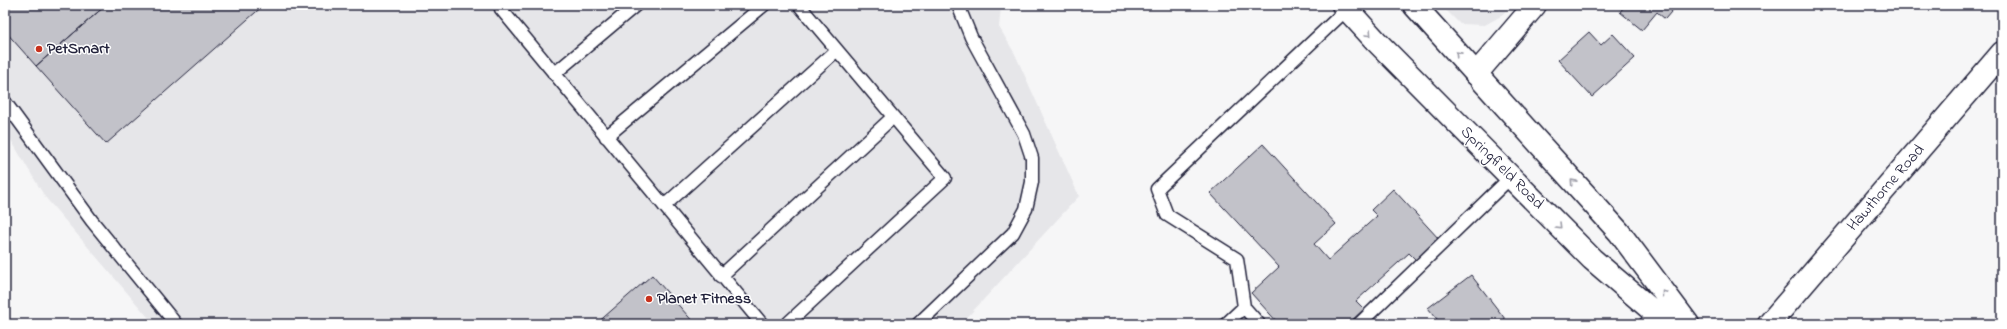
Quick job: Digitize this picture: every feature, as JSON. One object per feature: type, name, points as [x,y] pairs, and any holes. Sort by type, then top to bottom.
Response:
[{"type":"main road","points":[[1414,5],[1619,232],[1688,324]]},
{"type":"main road","points":[[1476,74],[1536,5]]},
{"type":"main road","name":"Springfield Road","points":[[1345,7],[1376,41],[1592,259],[1656,321]]},
{"type":"main road","name":"Hawthorne Road","points":[[1769,324],[2002,53]]},
{"type":"lane","points":[[554,74],[636,5]]},
{"type":"lane","points":[[606,137],[764,5]]},
{"type":"lane","points":[[787,324],[945,178],[799,5]]},
{"type":"lane","points":[[918,324],[1013,233],[1026,209],[1032,182],[1032,158],[1024,134],[971,37],[958,5]]},
{"type":"lane","points":[[501,6],[554,74],[762,324]]},
{"type":"lane","points":[[1259,324],[1244,307],[1236,259],[1167,215],[1157,189],[1345,7]]},
{"type":"lane","points":[[664,206],[837,50]]},
{"type":"lane","points":[[5,102],[92,221],[176,324]]},
{"type":"lane","points":[[721,276],[893,117]]},
{"type":"lane","points":[[1359,324],[1511,177]]},
{"type":"lane","points":[[1226,324],[1244,307]]},
{"type":"shaded area","points":[[5,5],[1003,5],[1001,7],[999,27],[1015,54],[1079,196],[961,324],[154,324],[45,197],[5,130]]},
{"type":"shaded area","points":[[1441,5],[1511,5],[1501,16],[1485,25],[1460,24]]},
{"type":"building","name":"PetSmart","points":[[5,5],[106,5],[36,66],[5,31]]},
{"type":"building","points":[[106,5],[264,5],[106,144],[36,66]]},
{"type":"building","points":[[1625,5],[1677,5],[1665,19],[1657,12],[1642,30],[1620,12]]},
{"type":"building","points":[[1589,32],[1601,45],[1613,34],[1635,58],[1592,97],[1558,60]]},
{"type":"building","points":[[1263,144],[1336,224],[1314,244],[1328,260],[1377,216],[1371,210],[1393,189],[1439,239],[1416,260],[1409,253],[1356,301],[1364,309],[1348,324],[1279,324],[1251,293],[1279,267],[1210,193]]},
{"type":"building","name":"Planet Fitness","points":[[652,275],[695,324],[596,324]]},
{"type":"building","points":[[1471,275],[1509,324],[1441,324],[1428,308]]},
{"type":"place","name":"PetSmart","points":[[39,49]]},
{"type":"place","name":"Planet Fitness","points":[[649,299]]}]
